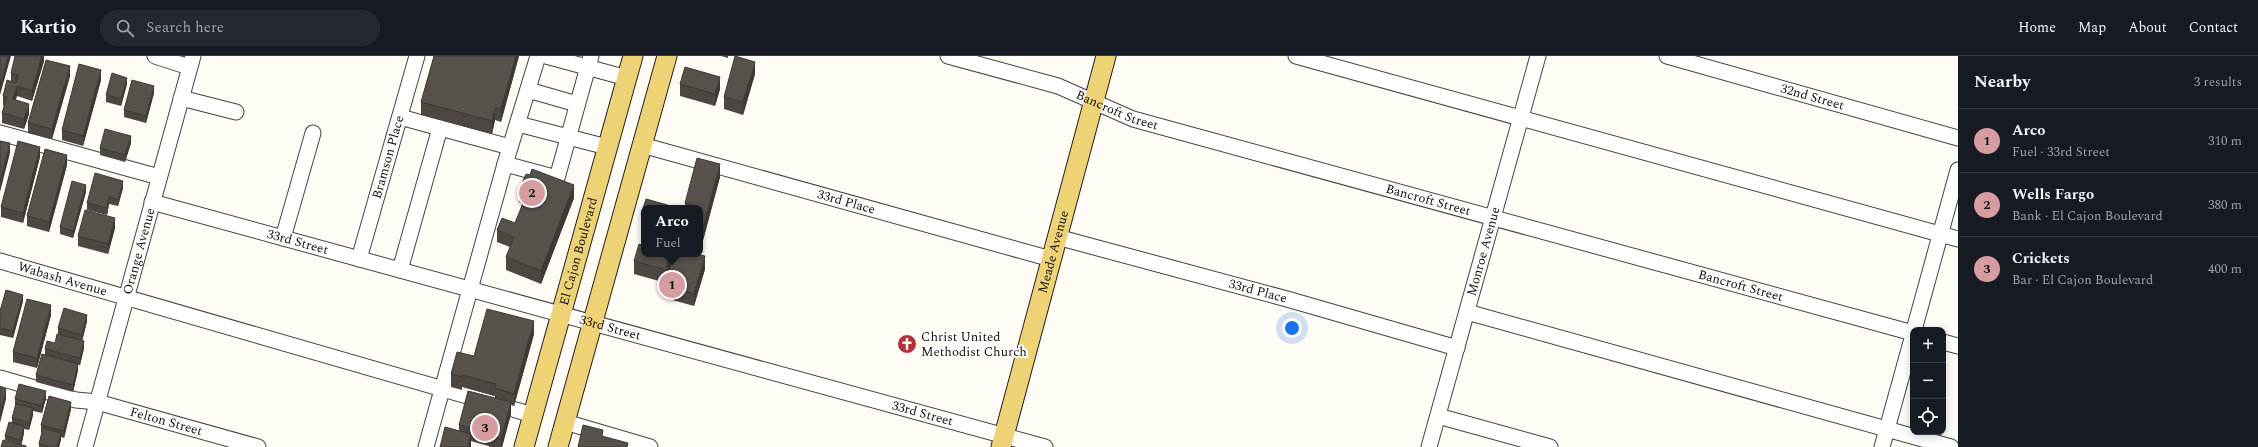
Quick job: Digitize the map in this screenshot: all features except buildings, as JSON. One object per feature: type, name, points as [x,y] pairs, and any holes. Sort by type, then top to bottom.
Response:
[{"type":"main road","name":"El Cajon Boulevard","points":[[524,447],[633,56]]},
{"type":"main road","points":[[558,447],[667,56]]},
{"type":"main road","name":"Meade Avenue","points":[[1003,441],[1106,56]]},
{"type":"street","points":[[155,56],[191,61]]},
{"type":"street","name":"Bramson Place","points":[[359,259],[417,56]]},
{"type":"street","points":[[426,447],[505,164],[538,56]]},
{"type":"street","points":[[546,56],[589,62],[627,78]]},
{"type":"street","name":"Bancroft Street","points":[[948,56],[1058,86],[1093,100],[1133,119],[1910,333]]},
{"type":"street","points":[[1296,56],[1958,239]]},
{"type":"street","name":"Monroe Avenue","points":[[1430,447],[1538,56]]},
{"type":"street","name":"32nd Street","points":[[1667,56],[1958,138]]},
{"type":"street","name":"Orange Avenue","points":[[85,447],[191,61]]},
{"type":"street","points":[[505,164],[556,178],[589,62]]},
{"type":"street","points":[[528,90],[577,104]]},
{"type":"street","points":[[181,98],[236,112]]},
{"type":"street","points":[[400,117],[510,147]]},
{"type":"street","points":[[518,124],[607,148]]},
{"type":"street","points":[[400,270],[440,128]]},
{"type":"street","points":[[0,133],[159,177]]},
{"type":"street","points":[[283,238],[313,133]]},
{"type":"street","name":"33rd Place","points":[[642,145],[1051,259]]},
{"type":"street","points":[[1915,327],[1958,170]]},
{"type":"street","name":"33rd Street","points":[[152,202],[561,315],[1003,441],[1045,447]]},
{"type":"street","name":"33rd Place","points":[[1057,237],[1287,299],[1457,348]]},
{"type":"street","name":"Wabash Avenue","points":[[0,261],[442,390],[533,415]]},
{"type":"street","points":[[1467,312],[1951,447]]},
{"type":"street","points":[[1946,343],[1958,346]]},
{"type":"street","points":[[1882,447],[1910,345]]},
{"type":"street","name":"Felton Street","points":[[0,378],[76,400],[97,402],[258,447]]},
{"type":"street","points":[[1438,416],[1550,447]]},
{"type":"street","points":[[565,422],[650,447]]},
{"type":"place","name":"Wells Fargo","points":[[532,193]]},
{"type":"place","name":"Arco","points":[[672,285]]},
{"type":"place","name":"Christ United Methodist Church","points":[[907,344]]},
{"type":"place","name":"Crickets","points":[[485,428]]}]
